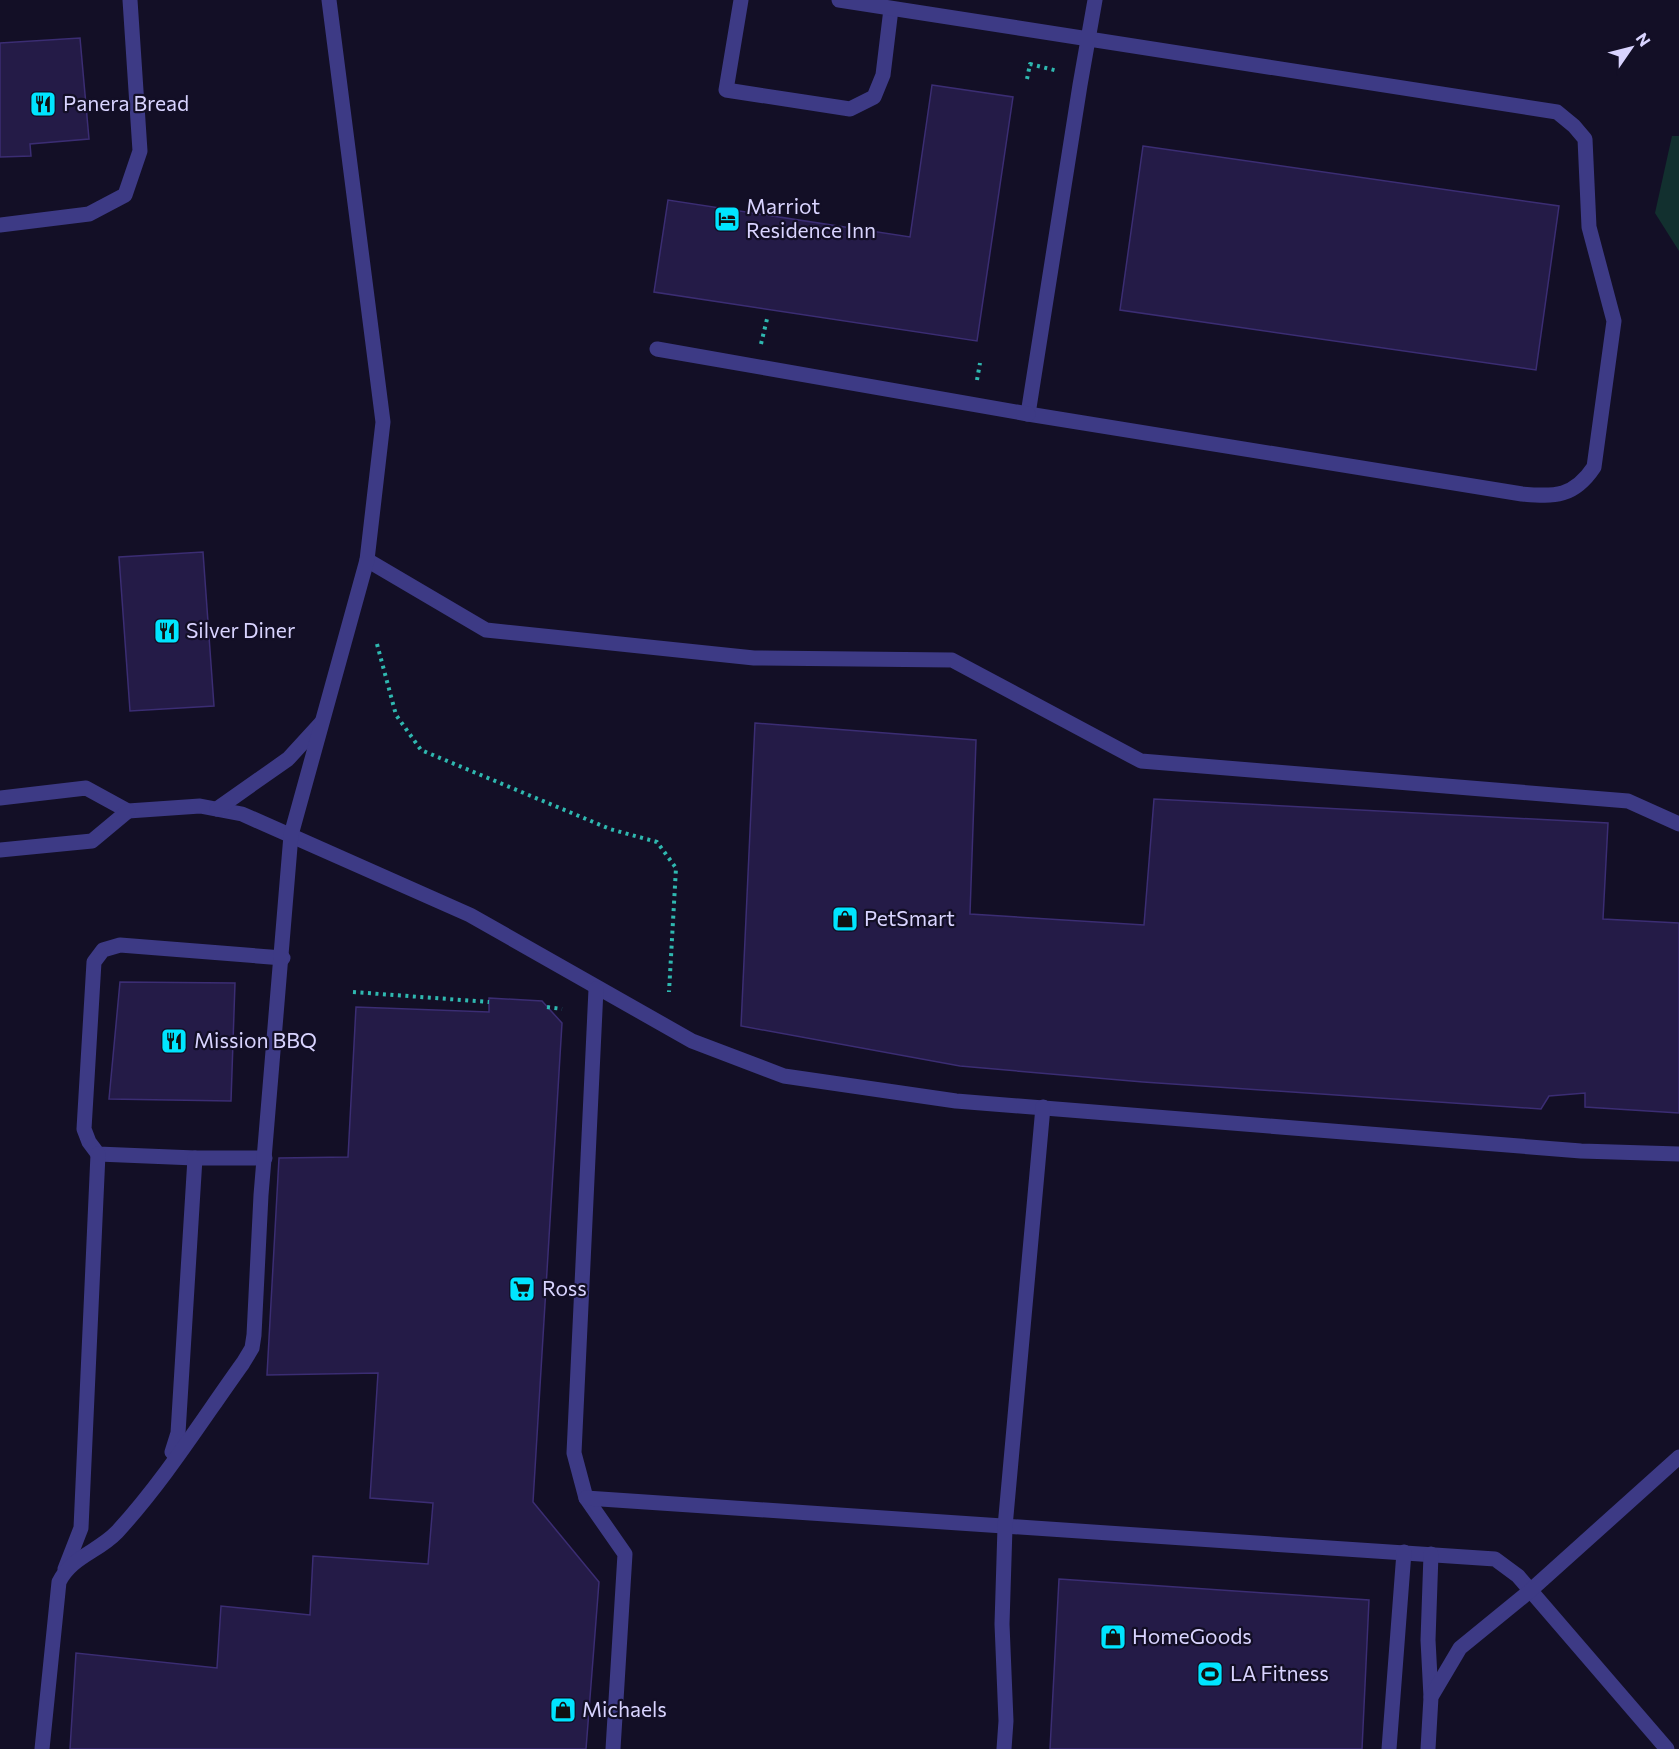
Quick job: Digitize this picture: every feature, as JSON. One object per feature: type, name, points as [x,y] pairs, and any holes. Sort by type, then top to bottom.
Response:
[{"type":"street","points":[[0,225],[89,214],[125,195],[140,151],[130,0]]},
{"type":"street","points":[[65,1569],[115,1534],[166,1470],[252,1348],[291,835],[367,560],[383,422],[328,0]]},
{"type":"street","points":[[741,0],[726,90],[850,109],[874,97],[884,75],[891,9]]},
{"type":"street","points":[[657,349],[1100,428],[1522,494],[1554,497],[1585,480],[1594,467],[1614,321],[1589,227],[1585,139],[1557,112],[1088,41],[839,0]]},
{"type":"street","points":[[1028,414],[1095,0]]},
{"type":"street","points":[[367,560],[486,630],[754,657],[952,660],[1141,761],[1628,801],[1679,824]]},
{"type":"street","points":[[217,809],[288,759],[323,721]]},
{"type":"street","points":[[0,798],[86,788],[128,811],[200,806],[242,814],[470,915],[596,989],[692,1041],[784,1076],[956,1101],[1581,1151],[1679,1154]]},
{"type":"street","points":[[0,850],[92,841],[128,811]]},
{"type":"street","points":[[42,1749],[58,1582],[81,1528],[98,1154],[89,1142],[84,1129],[94,962],[104,950],[120,945],[283,958]]},
{"type":"street","points":[[596,989],[574,1453],[586,1498],[625,1554],[613,1749]]},
{"type":"street","points":[[1004,1749],[1006,1721],[1002,1624],[1005,1527],[1043,1107]]},
{"type":"street","points":[[98,1154],[266,1158]]},
{"type":"street","points":[[166,1470],[178,1433],[195,1158]]},
{"type":"street","points":[[1431,1698],[1460,1648],[1531,1590],[1679,1457]]},
{"type":"street","points":[[586,1498],[1494,1559],[1518,1576],[1531,1590],[1666,1749]]},
{"type":"street","points":[[1389,1749],[1404,1552]]},
{"type":"street","points":[[1428,1749],[1431,1698],[1428,1640],[1431,1554]]},
{"type":"path","points":[[1027,79],[1030,58]]},
{"type":"path","points":[[1029,64],[1059,71]]},
{"type":"path","points":[[377,644],[396,715],[421,750],[610,829],[657,842],[676,868],[669,992]]},
{"type":"path","points":[[353,992],[489,1002]]},
{"type":"path","points":[[547,1007],[562,1009]]},
{"type":"green space","points":[[1672,136],[1679,136],[1679,251],[1655,213]]},
{"type":"building","name":"Panera Bread","points":[[80,38],[89,139],[30,144],[31,156],[0,157],[0,43]]},
{"type":"building","name":"Marriot Residence Inn","points":[[932,85],[1013,97],[977,341],[654,292],[668,200],[910,237]]},
{"type":"building","points":[[1143,146],[1559,206],[1536,370],[1120,310]]},
{"type":"building","name":"Silver Diner","points":[[203,552],[214,706],[130,711],[119,557]]},
{"type":"building","points":[[755,723],[976,740],[970,914],[1144,925],[1154,799],[1608,823],[1603,919],[1679,923],[1679,1113],[1585,1107],[1585,1093],[1549,1096],[1541,1109],[1143,1082],[960,1066],[741,1026]]},
{"type":"building","name":"Mission BBQ","points":[[120,982],[235,983],[231,1101],[109,1099]]},
{"type":"building","points":[[489,998],[542,1001],[562,1023],[533,1502],[599,1582],[586,1749],[70,1749],[76,1653],[217,1668],[221,1606],[310,1615],[313,1556],[428,1564],[433,1503],[370,1498],[378,1373],[267,1375],[279,1158],[348,1157],[356,1007],[489,1012]]},
{"type":"building","name":"LA Fitness","points":[[1059,1579],[1369,1600],[1362,1749],[1050,1749]]},
{"type":"place","name":"Panera Bread","points":[[43,104]]},
{"type":"place","name":"Marriot Residence Inn","points":[[727,219]]},
{"type":"place","name":"Silver Diner","points":[[167,631]]},
{"type":"place","name":"PetSmart","points":[[845,919]]},
{"type":"place","name":"Mission BBQ","points":[[174,1041]]},
{"type":"place","name":"Ross","points":[[522,1289]]},
{"type":"place","name":"HomeGoods","points":[[1113,1637]]},
{"type":"place","name":"LA Fitness","points":[[1210,1674]]},
{"type":"place","name":"Michaels","points":[[563,1710]]}]
